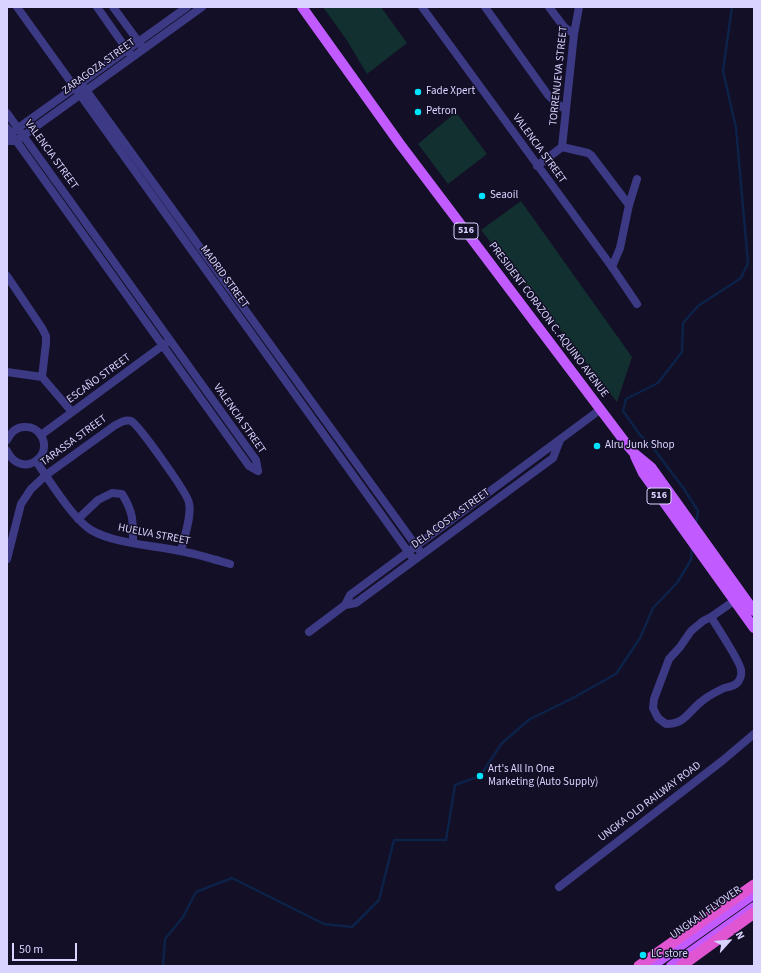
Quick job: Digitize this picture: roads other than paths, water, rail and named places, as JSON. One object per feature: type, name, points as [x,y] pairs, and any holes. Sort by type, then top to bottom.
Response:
[{"type":"highway","points":[[639,966],[754,885]]},
{"type":"highway","points":[[681,966],[754,913]]},
{"type":"main road","name":"PRESIDENT CORAZON C. AQUINO AVENUE","points":[[302,7],[400,144],[647,470],[691,522],[754,611]]},
{"type":"main road","name":"PRESIDENT CORAZON C. AQUINO AVENUE","points":[[647,470],[688,537],[754,628]]},
{"type":"main road","name":"UNGKA II FLYOVER","points":[[652,966],[754,894]]},
{"type":"main road","name":"UNGKA II FLYOVER","points":[[671,966],[754,907]]},
{"type":"street","name":"MADRID STREET","points":[[17,7],[414,560]]},
{"type":"street","points":[[97,7],[133,57]]},
{"type":"street","points":[[113,7],[144,49]]},
{"type":"street","name":"ZARAGOZA STREET","points":[[9,137],[18,128],[186,7]]},
{"type":"street","name":"VALENCIA STREET","points":[[422,7],[612,267],[637,304]]},
{"type":"street","points":[[485,7],[548,95],[557,104],[565,109]]},
{"type":"street","points":[[549,7],[564,27],[574,34]]},
{"type":"street","name":"TORRENUEVA STREET","points":[[562,147],[574,34],[579,7]]},
{"type":"street","name":"ZARAGOZA STREET","points":[[9,137],[23,135],[144,49],[196,9]]},
{"type":"street","name":"MADRID STREET","points":[[81,82],[422,554]]},
{"type":"street","name":"VALENCIA STREET","points":[[7,113],[256,460],[258,470],[249,466],[163,346],[9,137]]},
{"type":"street","points":[[537,166],[562,147],[588,153],[629,205]]},
{"type":"street","points":[[612,267],[620,248],[629,205],[637,179]]},
{"type":"street","points":[[7,276],[44,332],[46,343],[42,376]]},
{"type":"street","name":"ESCAÑO STREET","points":[[41,435],[170,340]]},
{"type":"street","points":[[7,372],[42,376],[72,412]]},
{"type":"street","name":"DELA COSTA STREET","points":[[309,632],[345,605],[350,595],[601,409]]},
{"type":"street","name":"TARASSA STREET","points":[[7,559],[21,504],[31,489],[46,475],[121,422],[127,421],[132,422],[144,435],[183,489],[189,501],[190,509],[181,551]]},
{"type":"street","points":[[7,440],[14,430],[20,427],[31,428],[41,435],[44,446],[40,457],[36,461],[25,465],[14,461],[7,451]]},
{"type":"street","name":"DELA COSTA STREET","points":[[345,605],[356,604],[554,458],[561,440]]},
{"type":"street","name":"HUELVA STREET","points":[[36,461],[78,519],[91,530],[133,543],[181,551],[230,564]]},
{"type":"street","points":[[78,519],[98,500],[112,492],[122,494],[129,505],[133,517],[133,543]]},
{"type":"street","points":[[711,617],[741,669],[740,679],[733,686],[722,689],[702,701],[681,721],[676,724],[666,724],[658,718],[653,708],[654,699],[669,660],[691,631],[702,621],[711,617],[734,601]]},
{"type":"street","name":"UNGKA OLD RAILWAY ROAD","points":[[559,887],[722,762],[754,734]]},
{"type":"waterway","points":[[696,524],[698,511],[684,489],[651,445],[640,435],[623,411],[626,399],[658,383],[682,352],[683,323],[698,306],[741,278],[748,263],[736,128],[723,71],[732,7]]},
{"type":"waterway","points":[[163,966],[165,939],[183,917],[196,892],[232,878],[324,924],[352,927],[379,900],[394,840],[446,840],[455,785],[480,776],[502,743],[530,719],[571,699],[616,674],[640,638],[653,608],[677,583],[691,560],[692,548]]},
{"type":"place","name":"Fade Xpert","points":[[418,92]]},
{"type":"place","name":"Petron","points":[[418,112]]},
{"type":"place","name":"Seaoil","points":[[482,196]]},
{"type":"place","name":"Alru Junk Shop","points":[[597,446]]},
{"type":"place","name":"Art's All In One Marketing (Auto Supply)","points":[[480,776]]},
{"type":"place","name":"LC store","points":[[643,955]]}]
